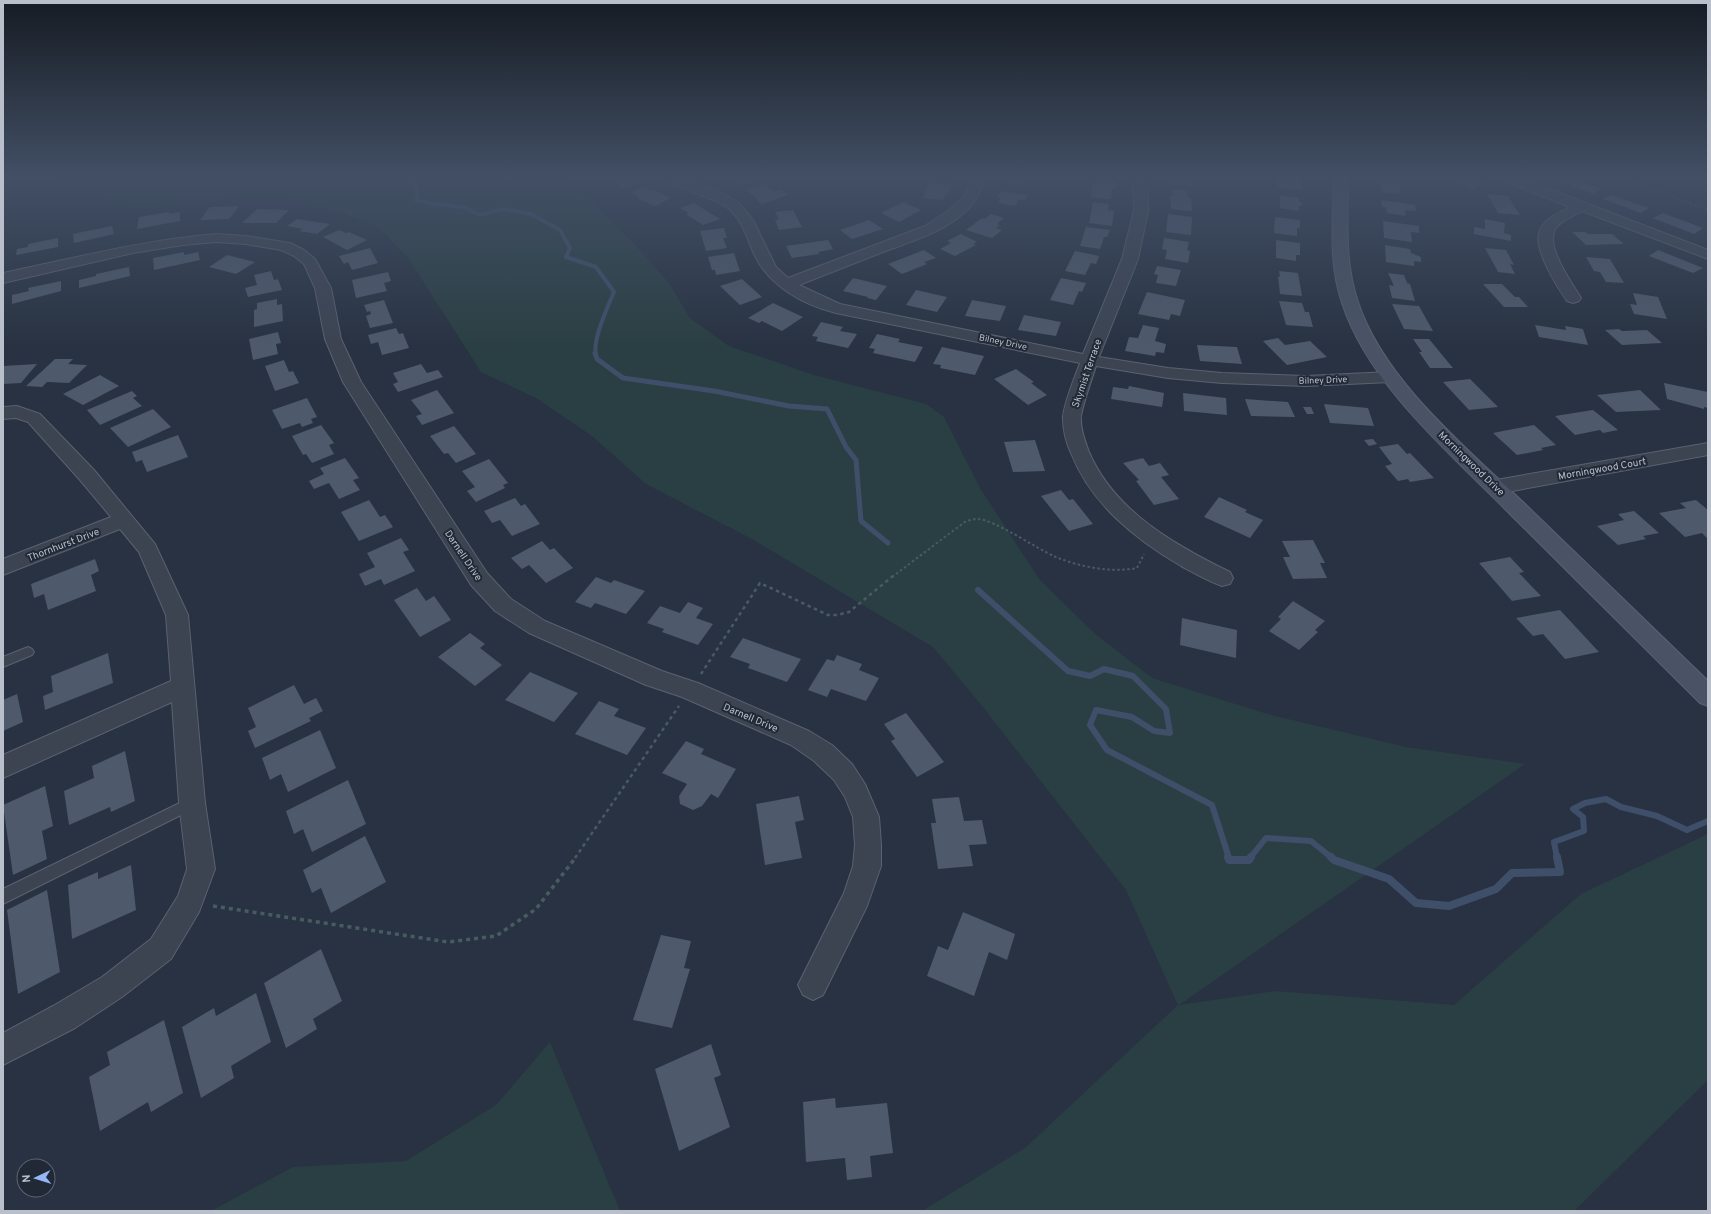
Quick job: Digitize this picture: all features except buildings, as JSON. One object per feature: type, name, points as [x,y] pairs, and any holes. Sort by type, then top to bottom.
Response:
[{"type":"street","name":"Bilney Drive","points":[[753,234],[771,271],[787,284],[808,297],[836,308],[1089,360],[1168,372],[1222,378],[1306,381],[1390,378]]},
{"type":"street","points":[[787,284],[918,234]]},
{"type":"street","name":"Skymist Terrace","points":[[1136,234],[1130,259],[1089,360],[1072,417],[1074,438],[1087,470],[1095,482],[1104,494],[1137,526],[1162,545],[1222,578]]},
{"type":"street","name":"Morningwood Drive","points":[[1340,234],[1340,256],[1344,285],[1358,327],[1390,378],[1426,418],[1708,696]]},
{"type":"street","points":[[1546,234],[1545,243],[1551,259],[1573,298]]},
{"type":"street","points":[[1653,234],[1708,255]]},
{"type":"street","name":"Darnell Drive","points":[[3,278],[133,249],[183,241],[216,238],[246,240],[285,246],[299,253],[310,262],[323,288],[333,339],[352,382],[479,579],[503,605],[537,627],[654,678],[690,690],[800,738],[823,753],[843,772],[856,792],[866,817],[868,845],[867,866],[858,897],[814,985]]},
{"type":"street","points":[[3,413],[17,412],[34,418],[87,475],[148,550],[177,615],[181,687],[192,803],[201,869],[189,903],[161,949],[112,987],[64,1017],[3,1050]]},
{"type":"street","name":"Morningwood Court","points":[[1496,486],[1708,449]]},
{"type":"street","name":"Thornhurst Drive","points":[[3,567],[123,520]]},
{"type":"street","points":[[3,767],[181,687]]},
{"type":"lane","points":[[3,662],[28,652]]},
{"type":"lane","points":[[3,897],[192,803]]},
{"type":"path","points":[[189,903],[448,942],[496,936],[536,909],[567,870],[690,690],[760,583],[828,615],[837,615],[849,612],[890,578],[966,521],[978,519],[996,524],[1056,557],[1103,570],[1127,570],[1137,568],[1146,549],[1137,526]]},
{"type":"green space","points":[[384,234],[624,234],[668,282],[690,318],[729,346],[814,375],[926,404],[944,417],[980,488],[1039,579],[1094,633],[1152,678],[1271,715],[1406,747],[1525,764],[1179,1005],[1275,991],[1454,1005],[1581,894],[1708,834],[1708,1080],[1574,1211],[922,1211],[1025,1148],[1178,1005],[1126,890],[982,706],[933,647],[752,539],[646,484],[592,436],[536,398],[481,372],[409,259]]},
{"type":"green space","points":[[550,1042],[620,1211],[211,1211],[293,1167],[406,1161],[496,1105]]},
{"type":"waterway","points":[[562,234],[570,248],[566,257],[596,267],[614,292],[598,332],[595,348],[596,354]]},
{"type":"waterway","points":[[595,353],[597,359],[623,378],[714,391],[789,406],[827,409],[846,447],[856,460],[861,521],[888,543]]},
{"type":"waterway","points":[[978,590],[1068,671],[1090,676],[1104,669],[1133,676],[1166,709],[1170,733],[1154,731],[1132,717],[1096,710],[1090,725],[1107,750],[1212,805],[1229,858]]},
{"type":"waterway","points":[[1557,858],[1554,842],[1584,831],[1583,817],[1573,809],[1585,803],[1606,799],[1621,807],[1657,816],[1687,830],[1708,821]]},
{"type":"waterway","points":[[1250,858],[1266,838],[1311,841],[1332,858]]},
{"type":"waterway","points":[[1228,857],[1229,860],[1249,860],[1251,857]]},
{"type":"waterway","points":[[1332,858],[1389,879],[1416,903],[1449,906],[1496,889],[1512,873],[1560,872],[1557,857]]}]
